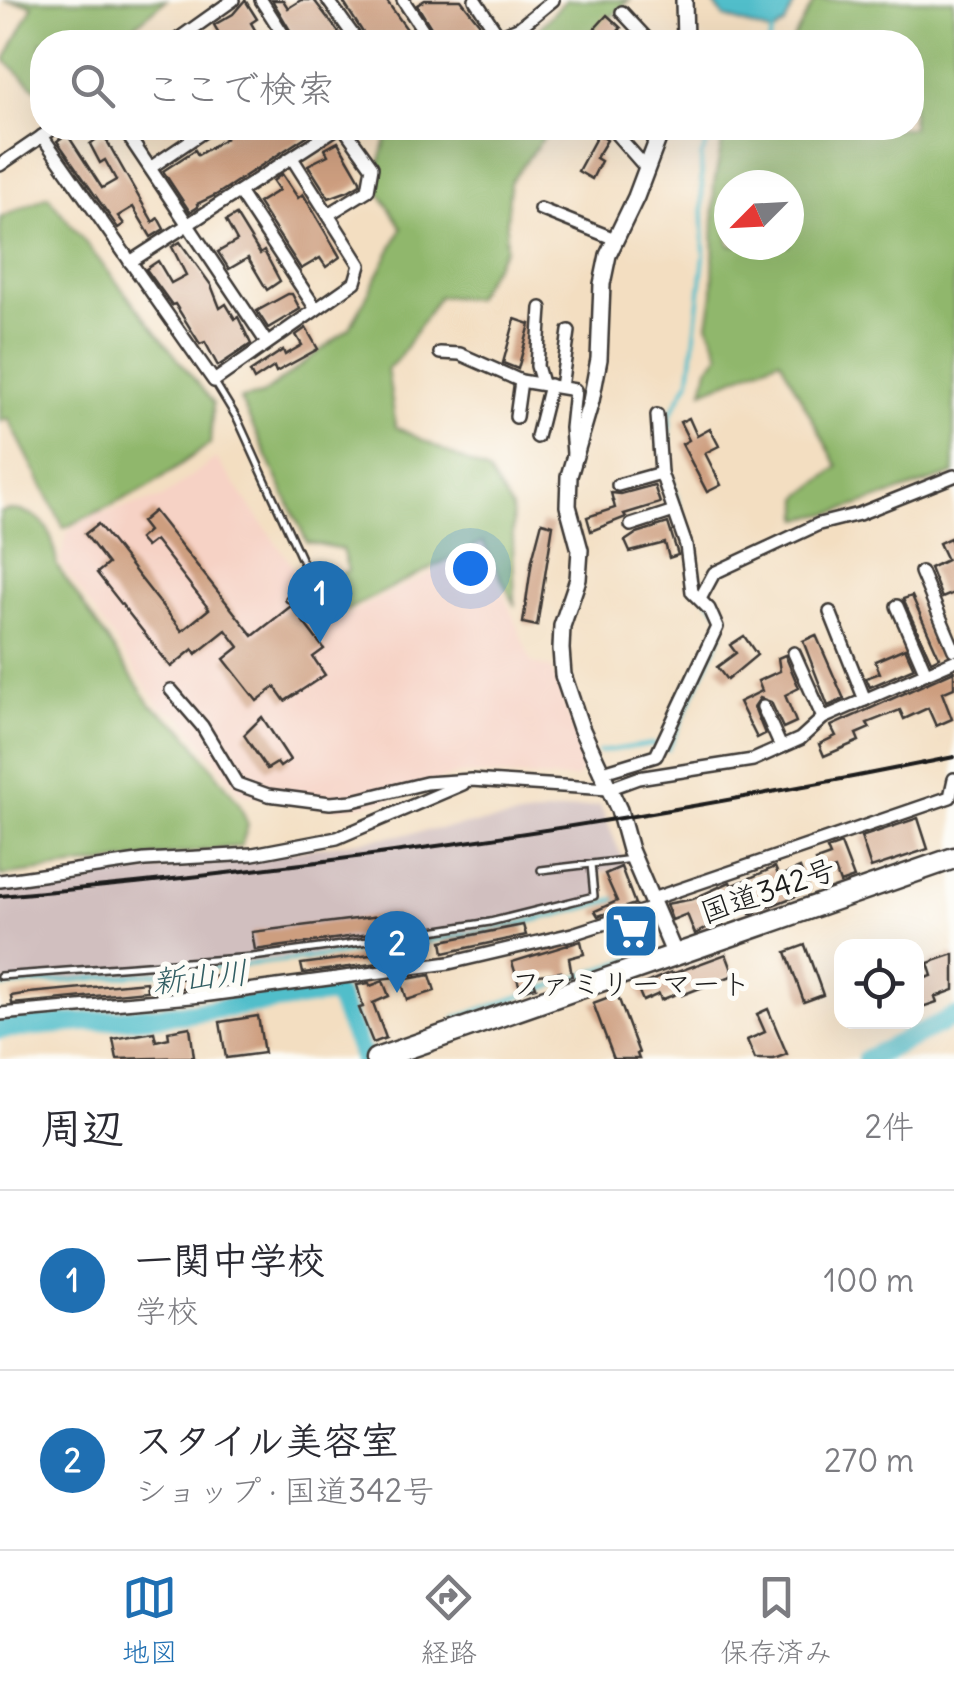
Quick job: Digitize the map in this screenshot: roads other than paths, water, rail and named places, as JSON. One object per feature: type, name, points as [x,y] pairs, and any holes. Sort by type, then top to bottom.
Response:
[{"type":"highway","name":"国道342号","points":[[376,1059],[954,858]]},
{"type":"street","points":[[191,30],[232,0]]},
{"type":"street","points":[[261,0],[280,30]]},
{"type":"street","points":[[328,0],[349,30]]},
{"type":"street","points":[[403,0],[423,30]]},
{"type":"street","points":[[475,0],[495,30]]},
{"type":"street","points":[[511,30],[535,18],[552,0]]},
{"type":"street","points":[[684,0],[685,30]]},
{"type":"street","points":[[622,12],[639,30]]},
{"type":"street","points":[[0,165],[36,140]]},
{"type":"street","points":[[45,140],[214,381],[355,282],[360,266],[292,158]]},
{"type":"street","points":[[132,140],[267,343]]},
{"type":"street","points":[[150,168],[191,140]]},
{"type":"street","points":[[130,262],[321,140]]},
{"type":"street","points":[[329,214],[368,190],[372,168],[350,140]]},
{"type":"street","points":[[622,140],[647,168]]},
{"type":"street","points":[[658,140],[615,239],[602,284],[599,359],[592,402],[568,476],[568,506],[580,550],[578,580],[562,626],[562,662],[581,728],[619,810],[674,955]]},
{"type":"street","points":[[239,192],[316,309]]},
{"type":"street","points":[[540,209],[615,239]]},
{"type":"street","points":[[542,308],[537,366],[551,385]]},
{"type":"street","points":[[537,437],[569,331]]},
{"type":"street","points":[[440,353],[460,354],[521,381],[575,390],[571,428],[574,458]]},
{"type":"street","points":[[516,417],[521,381]]},
{"type":"street","points":[[600,773],[656,756],[717,627],[716,620],[692,592],[686,545],[661,474],[657,415]]},
{"type":"street","points":[[618,485],[661,474]]},
{"type":"street","points":[[700,599],[714,572],[818,524],[859,514],[954,476]]},
{"type":"street","points":[[631,525],[674,511]]},
{"type":"street","points":[[921,572],[954,650]]},
{"type":"street","points":[[897,606],[926,674]]},
{"type":"street","points":[[830,612],[866,700]]},
{"type":"street","points":[[794,653],[823,718]]},
{"type":"street","points":[[171,690],[202,726],[236,784],[255,792],[330,803],[426,783],[471,780],[608,789],[638,778],[753,760],[800,738],[823,718],[954,662]]},
{"type":"street","points":[[763,707],[781,748]]},
{"type":"street","points":[[0,1014],[202,996],[449,963],[572,934],[952,796],[954,779]]},
{"type":"street","points":[[0,881],[145,860],[254,854],[336,838],[471,780]]},
{"type":"lane","points":[[214,381],[238,420],[310,578],[289,599]]},
{"type":"lane","points":[[541,870],[634,858]]},
{"type":"lane","points":[[0,976],[253,957],[476,925],[594,896],[591,864]]},
{"type":"water","points":[[711,0],[796,0],[785,24],[776,30],[763,30],[724,17]]},
{"type":"waterway","points":[[685,527],[669,470],[670,415],[690,379],[704,256],[701,158],[708,140]]},
{"type":"waterway","points":[[694,565],[699,590]]},
{"type":"waterway","points":[[599,752],[652,744],[668,750],[722,633],[722,613],[706,597]]},
{"type":"waterway","points":[[0,987],[390,947],[544,918],[619,898]]},
{"type":"waterway","points":[[456,1018],[633,958]]},
{"type":"waterway","name":"新山川","points":[[0,1029],[180,1014],[333,993],[364,1059]]},
{"type":"waterway","name":"新山川","points":[[867,1059],[954,1017]]},
{"type":"railway","points":[[0,896],[240,871],[479,840],[717,802],[954,757]]},
{"type":"place","name":"一関中学校","points":[[320,643]]},
{"type":"place","name":"ファミリーマート","points":[[631,931]]},
{"type":"place","name":"スタイル美容室","points":[[397,993]]}]
